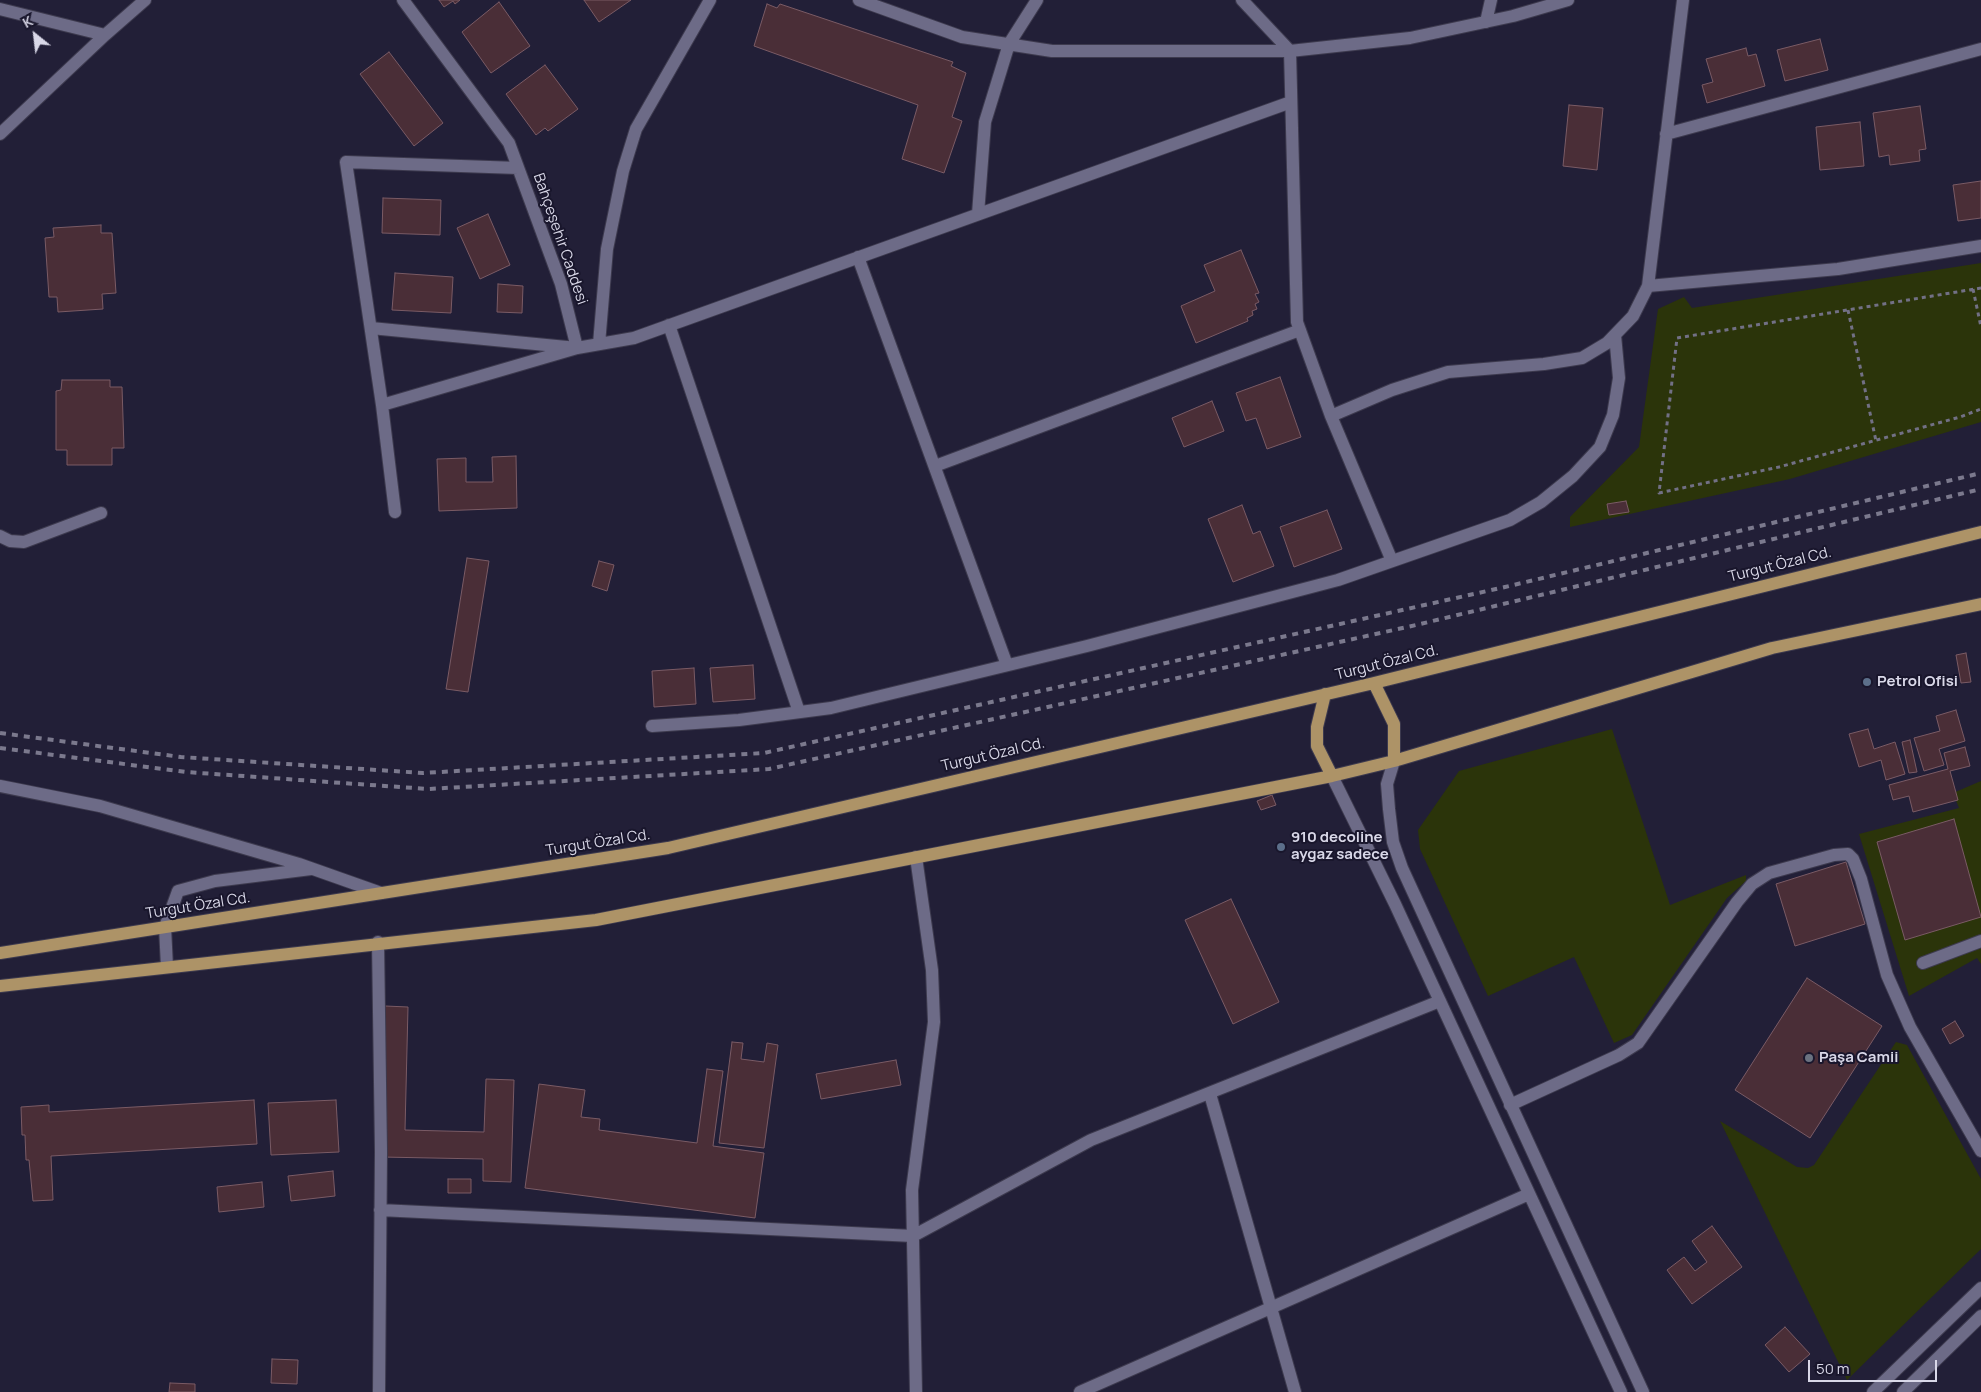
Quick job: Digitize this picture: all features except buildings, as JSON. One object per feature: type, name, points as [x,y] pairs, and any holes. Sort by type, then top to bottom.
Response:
[{"type":"main road","name":"Turgut Özal Cd.","points":[[0,954],[668,848],[1374,683],[1981,532]]},
{"type":"main road","points":[[0,986],[378,942],[596,920],[1332,776],[1394,761],[1772,648],[1981,604]]},
{"type":"main road","points":[[1374,683],[1394,724],[1394,761]]},
{"type":"main road","points":[[1325,694],[1317,726],[1317,746],[1332,776]]},
{"type":"street","points":[[0,134],[144,0]]},
{"type":"street","name":"Bahçeşehir Caddesi","points":[[403,0],[509,143],[561,284],[577,348]]},
{"type":"street","points":[[599,344],[607,249],[623,171],[636,129],[710,0]]},
{"type":"street","points":[[859,0],[962,37],[1052,51],[1290,51],[1410,38],[1486,22],[1568,0]]},
{"type":"street","points":[[978,214],[985,122],[1009,44],[1037,0]]},
{"type":"street","points":[[1242,0],[1290,51],[1296,322],[1331,416],[1392,560]]},
{"type":"street","points":[[1486,22],[1491,0]]},
{"type":"street","points":[[1331,416],[1392,390],[1448,372],[1544,364],[1582,358],[1608,343],[1633,316],[1648,286],[1683,0]]},
{"type":"street","points":[[5,7],[105,35]]},
{"type":"street","points":[[1666,134],[1981,50]]},
{"type":"street","points":[[382,405],[577,348],[634,338],[1291,102]]},
{"type":"street","points":[[395,512],[382,405],[346,162],[518,168]]},
{"type":"street","points":[[1648,286],[1838,269],[1981,246]]},
{"type":"street","points":[[858,257],[1008,665]]},
{"type":"street","points":[[669,325],[799,712]]},
{"type":"street","points":[[371,328],[577,348]]},
{"type":"street","points":[[935,466],[1300,330]]},
{"type":"street","points":[[652,726],[740,720],[831,708],[1008,665],[1338,580],[1510,520],[1541,502],[1573,476],[1600,447],[1613,415],[1619,378],[1615,335]]},
{"type":"street","points":[[0,536],[10,541],[24,542],[102,513]]},
{"type":"street","points":[[1394,761],[1387,784],[1393,842],[1406,877],[1643,1392]]},
{"type":"street","points":[[1332,776],[1440,1001],[1621,1392]]},
{"type":"street","points":[[0,786],[100,806],[314,869],[381,894]]},
{"type":"street","points":[[1510,1105],[1619,1054],[1638,1043],[1731,910],[1752,884],[1770,873],[1834,855],[1848,854],[1853,859],[1861,879],[1887,975],[1898,1001],[1910,1027],[1981,1151]]},
{"type":"street","points":[[916,857],[932,970],[934,1022],[912,1190],[916,1392]]},
{"type":"street","points":[[167,967],[165,928],[178,891],[215,881],[314,869]]},
{"type":"street","points":[[1923,963],[1981,941]]},
{"type":"street","points":[[378,942],[379,1392]]},
{"type":"street","points":[[380,1210],[914,1236],[1091,1140],[1440,1001]]},
{"type":"street","points":[[1210,1094],[1295,1392]]},
{"type":"street","points":[[1080,1392],[1529,1194]]},
{"type":"street","points":[[1873,1392],[1981,1288]]},
{"type":"street","points":[[1903,1392],[1981,1316]]},
{"type":"path","points":[[1981,288],[1678,338],[1659,493],[1779,467],[1876,441],[1981,409]]},
{"type":"path","points":[[1972,289],[1981,327]]},
{"type":"path","points":[[1848,310],[1876,441]]},
{"type":"green space","points":[[1981,263],[1981,422],[1790,479],[1570,527],[1570,517],[1639,447],[1658,309],[1684,297],[1692,308]]},
{"type":"green space","points":[[1612,729],[1670,905],[1746,875],[1746,881],[1727,898],[1632,1035],[1614,1043],[1574,957],[1488,996],[1420,849],[1418,830],[1459,771]]},
{"type":"green space","points":[[1981,781],[1981,964],[1977,958],[1909,996],[1859,834],[1959,808],[1953,793]]},
{"type":"green space","points":[[1896,1042],[1907,1045],[1981,1179],[1981,1249],[1847,1380],[1720,1121],[1797,1167],[1808,1168],[1814,1165]]},
{"type":"railway","points":[[0,733],[181,757],[423,773],[764,753],[1505,587],[1981,473]]},
{"type":"railway","points":[[0,748],[186,772],[428,789],[769,769],[1416,625],[1981,489]]},
{"type":"place","name":"Petrol Ofisi","points":[[1867,682]]},
{"type":"place","name":"910 decoline aygaz sadece","points":[[1281,847]]},
{"type":"place","name":"Paşa Camii","points":[[1809,1058]]}]
